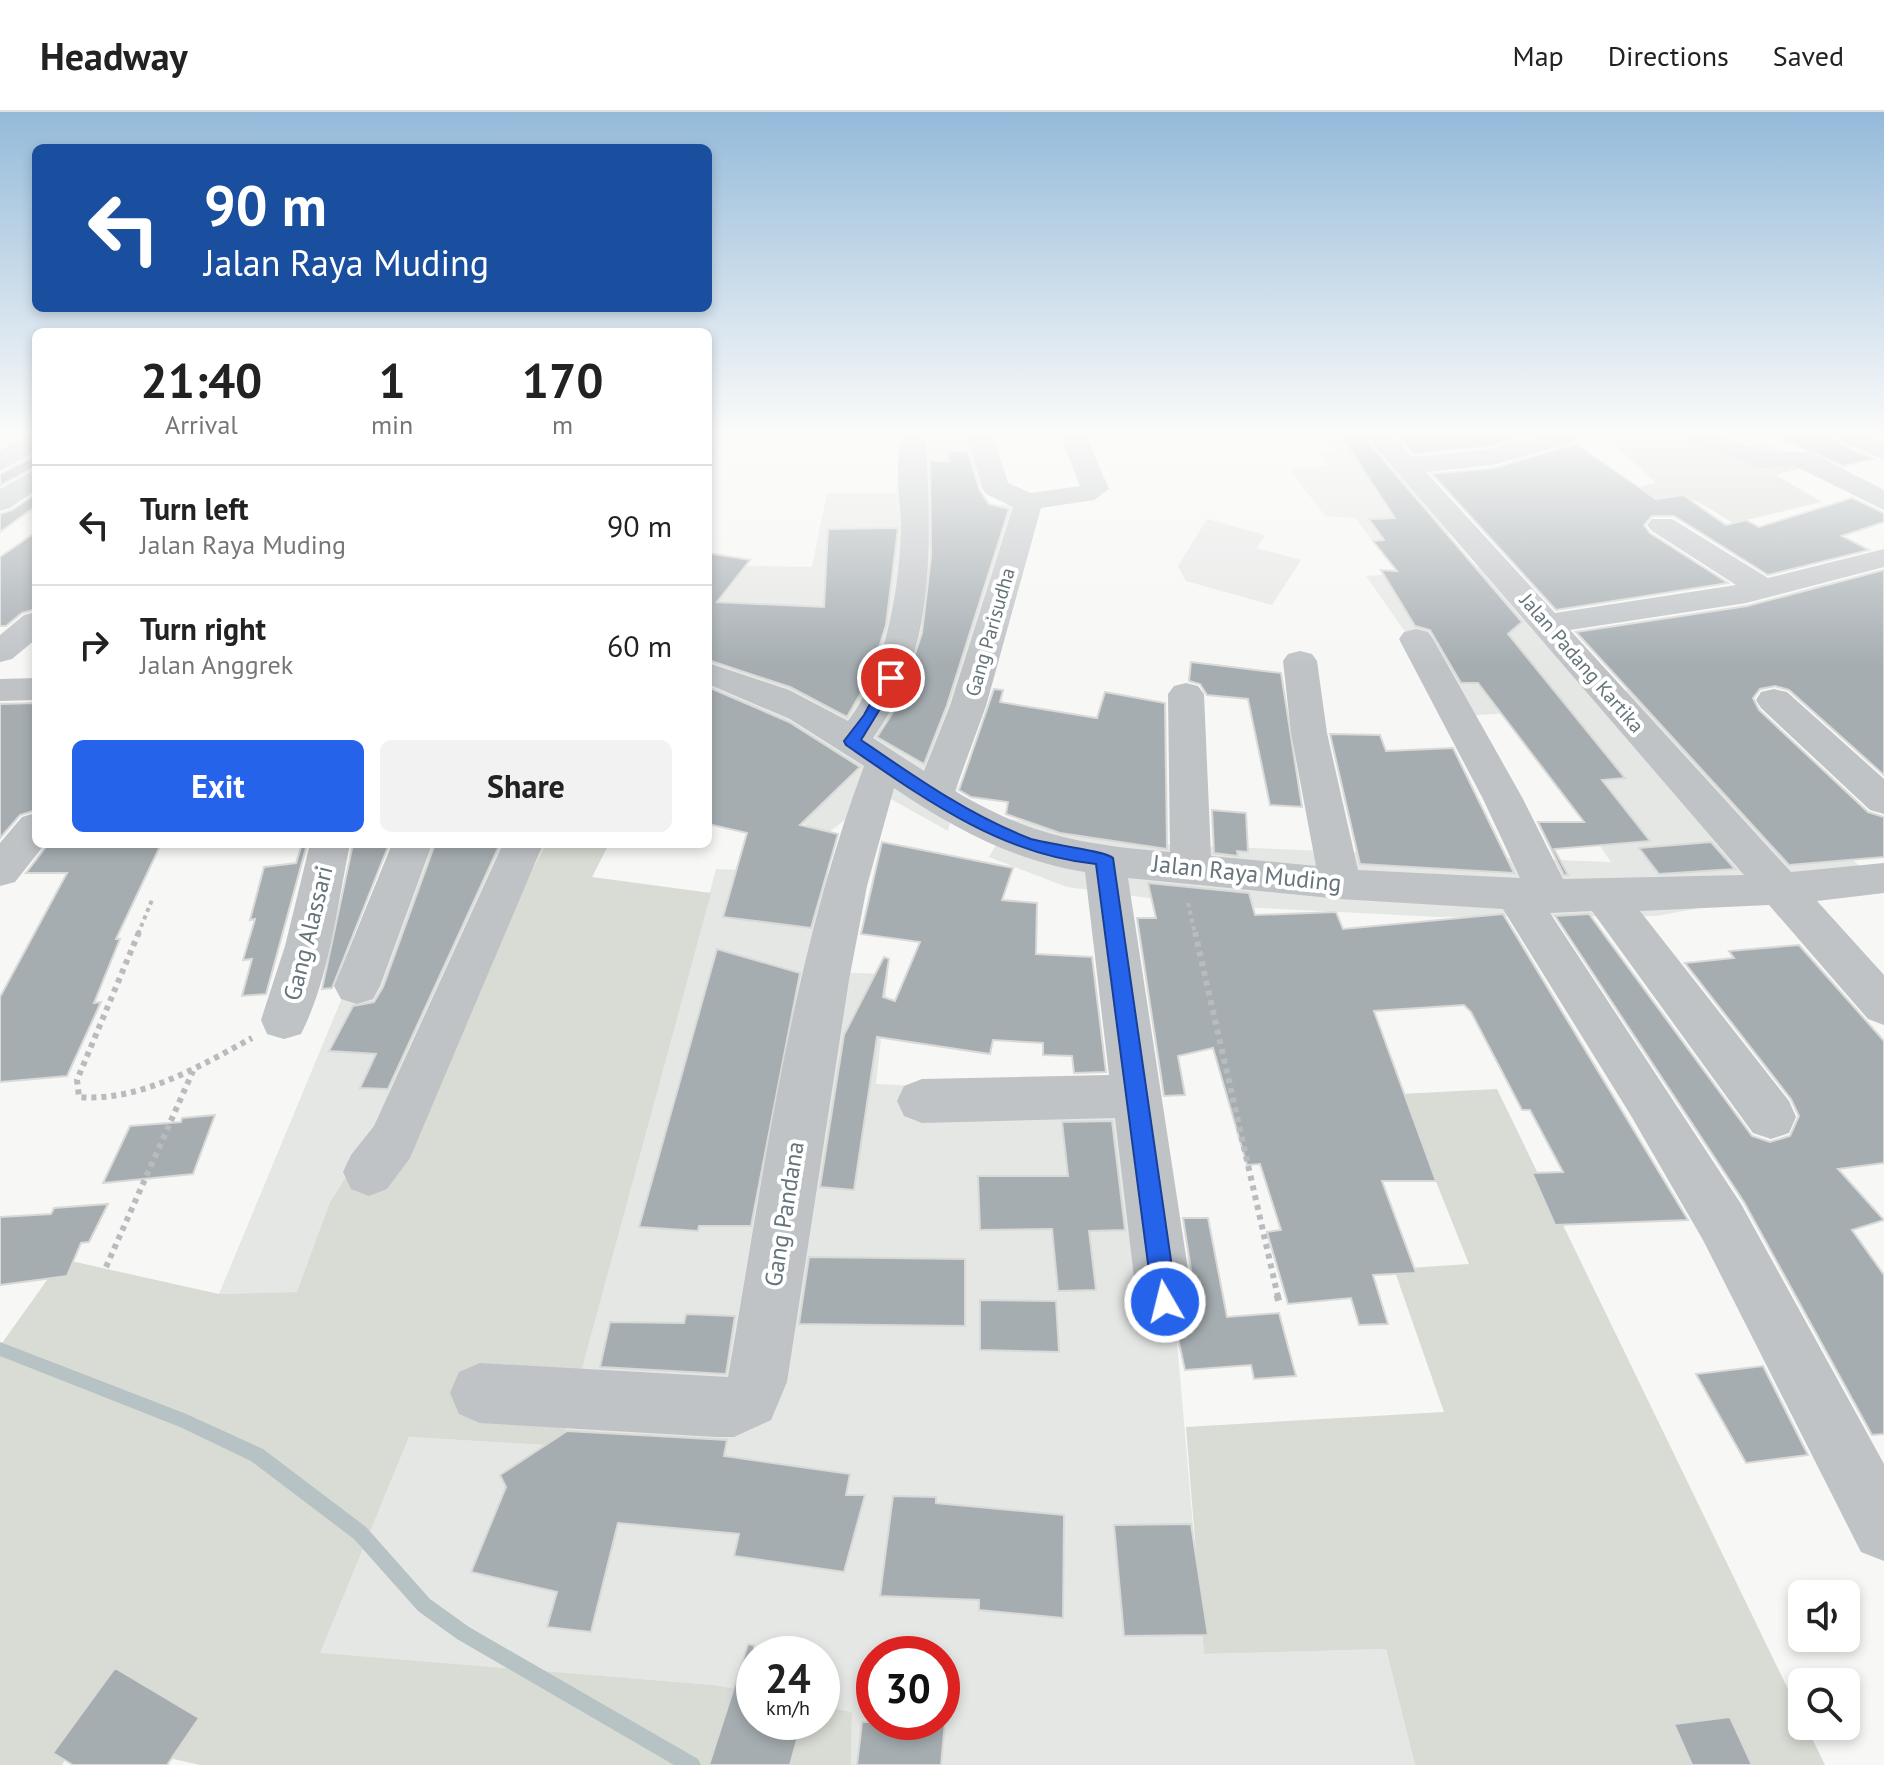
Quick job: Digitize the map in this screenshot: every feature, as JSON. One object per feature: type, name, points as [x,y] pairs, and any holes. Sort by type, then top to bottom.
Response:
[{"type":"street","points":[[868,753],[871,716],[891,678],[901,637],[916,551],[915,513]]},
{"type":"street","name":"Gang Parisudha","points":[[933,797],[968,706],[1025,513]]},
{"type":"street","name":"Jalan Padang Kartika","points":[[1450,513],[1884,1006]]},
{"type":"street","points":[[1662,525],[1763,588]]},
{"type":"street","points":[[1548,624],[1667,608],[1884,558]]},
{"type":"street","points":[[0,652],[32,625]]},
{"type":"street","points":[[1416,639],[1503,799],[1532,896],[1722,1222],[1884,1529]]},
{"type":"street","points":[[1300,661],[1309,733],[1340,884]]},
{"type":"street","name":"Jalan Raya Muding","points":[[712,674],[764,692],[868,753],[933,797],[1026,843],[1067,855],[1340,884],[1532,896],[1605,897],[1783,891],[1884,878]]},
{"type":"street","points":[[0,690],[32,689]]},
{"type":"street","points":[[1185,868],[1186,694]]},
{"type":"street","points":[[1774,700],[1884,801]]},
{"type":"street","name":"Gang Pandana","points":[[480,1393],[716,1407],[734,1407],[750,1399],[757,1382],[804,1091],[843,892],[861,824],[868,753]]},
{"type":"street","points":[[0,871],[32,832]]},
{"type":"street","name":"Gang Alassari","points":[[284,1020],[307,946],[329,848]]},
{"type":"street","points":[[357,986],[410,848]]},
{"type":"street","points":[[369,1172],[392,1142],[521,848]]},
{"type":"street","points":[[1104,858],[1165,1302]]},
{"type":"street","points":[[1605,897],[1771,1117]]},
{"type":"street","points":[[922,1101],[1138,1096]]},
{"type":"path","points":[[1185,868],[1279,1302]]},
{"type":"path","points":[[152,900],[77,1080],[79,1097],[100,1100],[193,1070],[284,1020]]},
{"type":"path","points":[[106,1267],[193,1070]]},
{"type":"shaded area","points":[[823,513],[1027,513],[974,713],[948,831],[880,793],[824,836],[777,807],[712,703],[712,565],[812,567]]},
{"type":"shaded area","points":[[1323,513],[1445,513],[1463,533],[1372,540],[1355,518],[1325,516]]},
{"type":"shaded area","points":[[1717,513],[1775,513],[1733,523]]},
{"type":"shaded area","points":[[1207,519],[1265,535],[1257,548],[1301,560],[1272,605],[1186,581],[1178,566]]},
{"type":"shaded area","points":[[1496,566],[1619,691],[1682,686],[1879,886],[1797,890],[1656,916],[1439,917],[1201,905],[1067,887],[989,857],[1011,819],[1172,845],[1611,862],[1509,713],[1464,716],[1366,576]]},
{"type":"shaded area","points":[[404,848],[545,848],[456,1001],[330,1202],[298,1292],[219,1294]]},
{"type":"shaded area","points":[[545,848],[607,848],[592,877],[711,893],[561,1446],[409,1437],[320,1653],[736,1689],[736,1740],[840,1740],[840,1710],[852,1712],[851,1765],[200,1765],[78,1737],[62,1765],[0,1765],[0,1346],[62,1259],[219,1294],[297,1292],[330,1202],[456,1001]]},
{"type":"shaded area","points":[[716,869],[841,874],[826,972],[888,974],[876,1084],[1156,1098],[1204,1654],[1386,1649],[1415,1765],[851,1765],[852,1712],[840,1710],[840,1636],[736,1636],[736,1689],[319,1654],[409,1437],[561,1446]]},
{"type":"shaded area","points":[[1497,1089],[1788,1689],[1788,1740],[1813,1740],[1825,1765],[1415,1765],[1386,1649],[1204,1654],[1186,1427],[1444,1412],[1394,1269],[1469,1264],[1401,1094]]},
{"type":"building","points":[[3,513],[26,513],[0,532],[0,514]]},
{"type":"building","points":[[931,513],[1008,513],[947,705],[924,764],[877,737],[897,706],[922,633],[931,556]]},
{"type":"building","points":[[1392,513],[1429,513],[1522,622],[1508,634],[1625,778],[1602,780],[1650,841],[1554,849],[1568,875],[1564,875],[1538,822],[1584,822],[1478,683],[1461,683],[1430,630],[1415,626],[1381,570],[1397,571],[1373,541],[1384,540],[1369,519],[1395,518]]},
{"type":"building","points":[[1468,513],[1709,513],[1726,525],[1746,520],[1759,527],[1803,513],[1884,513],[1884,522],[1842,536],[1869,550],[1768,575],[1674,516],[1652,516],[1644,525],[1650,533],[1728,583],[1556,610]]},
{"type":"building","points":[[898,528],[886,625],[870,677],[847,717],[790,687],[712,661],[712,554],[750,560],[717,602],[824,607],[828,529]]},
{"type":"building","points":[[32,535],[32,610],[22,613],[6,626],[0,626],[0,557]]},
{"type":"building","points":[[1884,570],[1884,775],[1789,690],[1775,686],[1760,689],[1753,698],[1759,710],[1868,812],[1884,817],[1884,857],[1789,865],[1576,632],[1747,606]]},
{"type":"building","points":[[1191,662],[1281,673],[1302,807],[1270,805],[1248,699],[1207,695],[1200,684],[1189,681]]},
{"type":"building","points":[[712,689],[789,722],[860,767],[800,825],[838,834],[811,928],[723,917],[747,833],[712,825]]},
{"type":"building","points":[[994,689],[1003,690],[1000,702],[1097,718],[1105,692],[1165,703],[1167,849],[1060,833],[1006,814],[1008,802],[971,797],[959,790]]},
{"type":"building","points":[[32,703],[32,811],[20,815],[0,838],[0,704]]},
{"type":"building","points":[[1330,734],[1380,735],[1386,751],[1453,748],[1514,873],[1360,864]]},
{"type":"building","points":[[1212,810],[1246,813],[1248,852],[1237,851],[1238,856],[1214,853]]},
{"type":"building","points":[[882,842],[1013,868],[1002,900],[1037,903],[1036,954],[1092,957],[1106,1072],[1074,1073],[1072,1056],[1043,1055],[1043,1043],[993,1040],[990,1054],[877,1037],[854,1190],[820,1187],[844,1035],[884,957],[889,959],[883,997],[895,1001],[920,942],[861,934]]},
{"type":"building","points":[[1711,842],[1735,869],[1659,874],[1639,848]]},
{"type":"building","points":[[45,848],[159,848],[116,939],[120,939],[94,1003],[101,1002],[67,1076],[0,1082],[0,997],[67,873],[26,873]]},
{"type":"building","points":[[301,848],[306,848],[266,994],[242,996],[252,959],[243,960],[255,919],[250,920],[264,867],[296,863]]},
{"type":"building","points":[[352,848],[387,848],[332,988],[322,989]]},
{"type":"building","points":[[434,848],[498,848],[388,1089],[360,1088],[376,1054],[329,1051],[353,1006],[374,1002],[383,987]]},
{"type":"building","points":[[1148,883],[1249,893],[1255,915],[1336,912],[1343,929],[1503,914],[1688,1220],[1555,1225],[1532,1173],[1563,1172],[1530,1110],[1522,1110],[1471,1012],[1464,1005],[1374,1011],[1436,1181],[1382,1181],[1416,1273],[1373,1275],[1388,1324],[1359,1325],[1351,1298],[1288,1304],[1267,1232],[1281,1230],[1260,1164],[1247,1165],[1213,1048],[1178,1056],[1185,1095],[1164,1096],[1137,918],[1156,918]]},
{"type":"building","points":[[1589,914],[1752,1136],[1770,1142],[1790,1136],[1799,1116],[1791,1099],[1685,963],[1734,958],[1729,951],[1799,945],[1884,1041],[1884,1163],[1838,1169],[1884,1220],[1852,1230],[1884,1275],[1884,1434],[1872,1435],[1744,1202],[1555,916]]},
{"type":"building","points":[[717,949],[800,973],[751,1226],[699,1226],[698,1231],[639,1227]]},
{"type":"building","points":[[215,1115],[193,1174],[103,1183],[130,1126],[181,1122],[182,1118]]},
{"type":"building","points":[[1112,1121],[1125,1230],[1089,1231],[1096,1290],[1058,1291],[1052,1229],[980,1230],[978,1176],[1068,1176],[1062,1122]]},
{"type":"building","points":[[108,1204],[89,1242],[81,1243],[67,1276],[0,1285],[0,1217],[51,1214],[54,1208]]},
{"type":"building","points":[[1183,1218],[1208,1218],[1227,1317],[1279,1313],[1296,1376],[1254,1379],[1251,1365],[1185,1370],[1176,1329],[1188,1323],[1196,1302]]},
{"type":"building","points":[[809,1257],[965,1259],[965,1326],[799,1324]]},
{"type":"building","points":[[980,1300],[1056,1301],[1059,1352],[980,1350]]},
{"type":"building","points":[[686,1314],[735,1316],[726,1374],[600,1367],[610,1322],[684,1323]]},
{"type":"building","points":[[1763,1366],[1808,1455],[1746,1463],[1696,1374]]},
{"type":"building","points":[[567,1431],[727,1440],[724,1456],[850,1474],[846,1495],[865,1495],[844,1572],[734,1556],[739,1534],[618,1523],[591,1632],[547,1627],[557,1592],[471,1572],[506,1487],[500,1475]]},
{"type":"building","points":[[893,1496],[936,1497],[936,1503],[1064,1515],[1063,1618],[979,1610],[979,1600],[880,1596]]},
{"type":"building","points":[[1191,1524],[1208,1635],[1124,1636],[1114,1525]]},
{"type":"building","points":[[115,1668],[199,1718],[167,1765],[73,1765],[53,1753]]},
{"type":"building","points":[[736,1681],[736,1740],[797,1740],[790,1765],[709,1765]]},
{"type":"building","points":[[1730,1717],[1752,1765],[1692,1765],[1674,1724]]},
{"type":"building","points":[[860,1740],[943,1740],[941,1765],[857,1765]]},
{"type":"waterway","points":[[0,1349],[184,1421],[257,1455],[360,1533],[424,1605],[463,1633],[692,1765]]},
{"type":"route","points":[[891,678],[871,716],[852,741],[933,797],[991,827],[1026,843],[1067,855],[1104,858],[1165,1302]]}]
